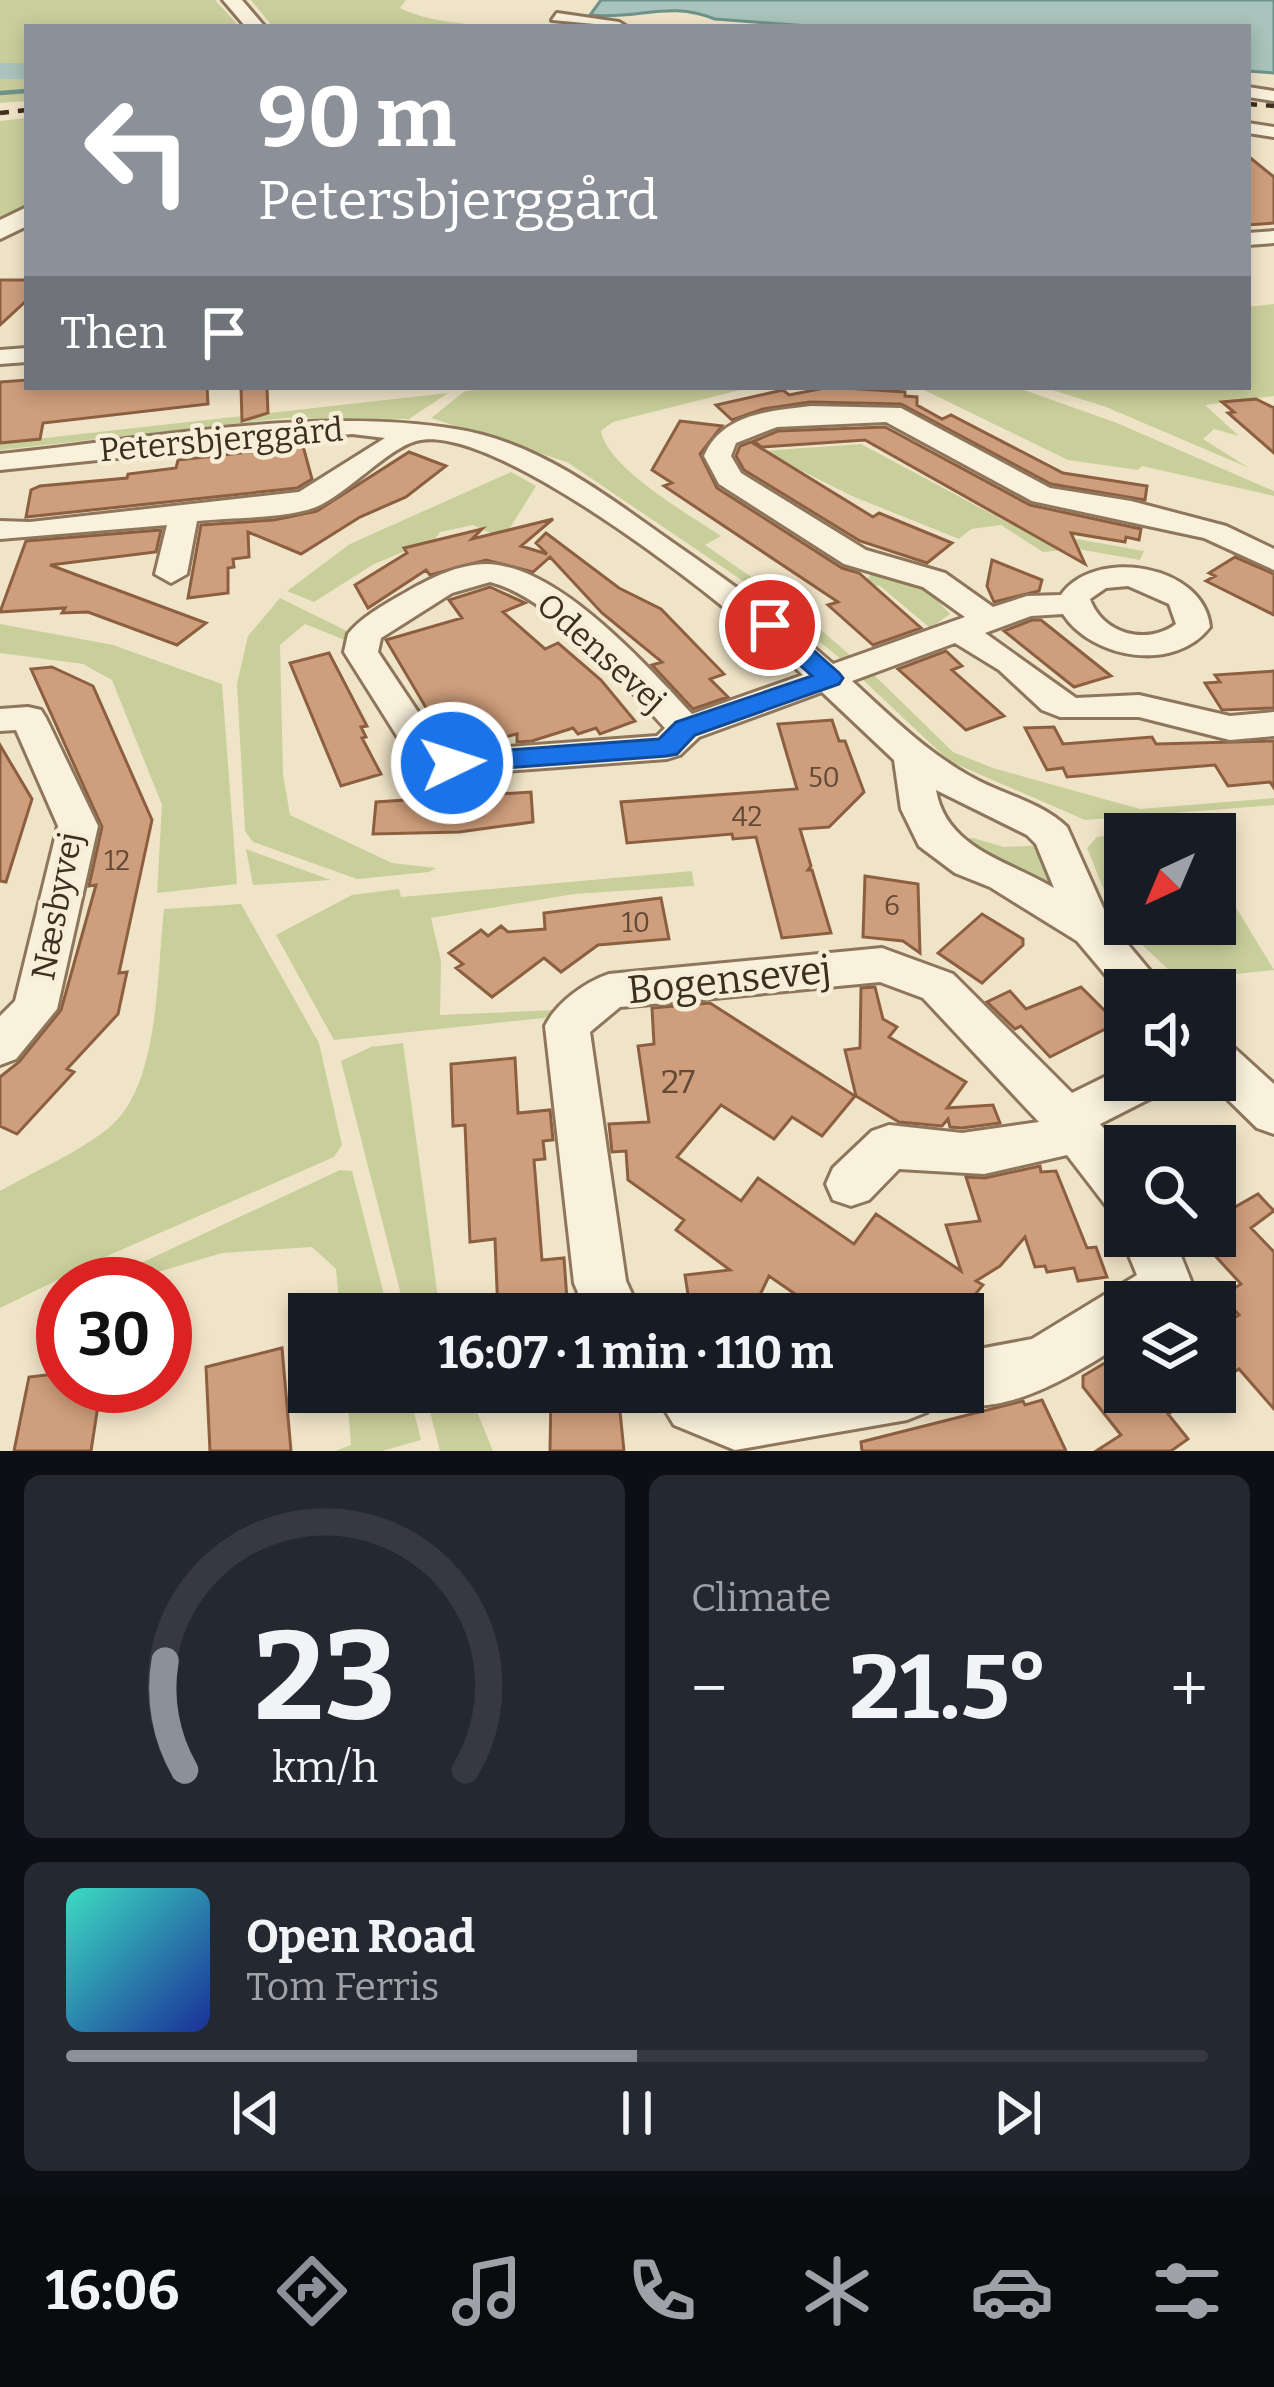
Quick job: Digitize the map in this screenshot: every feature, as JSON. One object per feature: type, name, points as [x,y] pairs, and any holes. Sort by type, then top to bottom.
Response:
[{"type":"street","points":[[232,0],[253,24]]},
{"type":"street","points":[[553,15],[602,24]]},
{"type":"street","points":[[1274,561],[1215,532],[1042,495],[892,414],[864,410],[775,416],[723,441],[716,454],[729,478],[856,557],[934,580],[1054,702],[1073,709],[1139,706],[1230,728],[1274,724]]},
{"type":"street","name":"Petersbjerggård","points":[[0,461],[291,429],[415,430],[496,448],[570,484],[770,625],[912,756],[957,786],[1040,825],[1053,836],[1093,931]]},
{"type":"street","points":[[0,530],[30,531],[307,500],[415,430]]},
{"type":"street","points":[[171,574],[184,514]]},
{"type":"street","points":[[1140,579],[1172,520]]},
{"type":"street","name":"Odensevej","points":[[686,729],[624,662],[529,586],[490,573],[433,589],[365,634],[361,652],[427,754],[452,763],[667,747],[686,729],[1027,606],[1074,604]]},
{"type":"street","points":[[1140,579],[1185,601],[1194,619],[1184,637],[1150,645],[1112,639],[1084,623],[1074,604],[1081,587],[1093,581],[1140,579]]},
{"type":"street","name":"Næsbyvej","points":[[0,720],[28,718],[78,826],[35,1009],[0,1046]]},
{"type":"street","name":"Petersbjerggård","points":[[912,756],[920,809],[934,836],[969,863],[1004,877],[1093,931],[1126,969]]},
{"type":"street","name":"Bogensevej","points":[[605,1293],[567,1026],[608,991],[882,965],[938,986],[1104,1165]]},
{"type":"street","points":[[1236,1078],[1274,1114]]},
{"type":"street","points":[[851,1184],[889,1146],[953,1157],[1027,1149],[1109,1101]]},
{"type":"street","points":[[984,1376],[1041,1364],[1104,1325]]},
{"type":"street","points":[[713,1413],[735,1422],[787,1413]]},
{"type":"green space","points":[[0,0],[215,0],[237,24],[24,24],[24,101],[0,103]]},
{"type":"green space","points":[[251,0],[406,0],[400,8],[471,24],[271,24]]},
{"type":"green space","points":[[24,118],[24,208],[0,222],[0,121]]},
{"type":"green space","points":[[1274,304],[1274,396],[1205,405],[1239,436],[1214,429],[1203,439],[1249,468],[1106,407],[1052,390],[1251,390],[1251,307]]},
{"type":"green space","points":[[740,390],[613,422],[601,431],[633,475],[721,536],[705,545],[795,607],[852,657],[842,660],[749,585],[567,462],[431,418],[465,391]]},
{"type":"green space","points":[[924,390],[1024,390],[1117,423],[1274,491],[1274,496],[1142,466],[1138,470],[1068,460]]},
{"type":"green space","points":[[448,393],[409,419],[285,418],[0,450],[0,443]]},
{"type":"green space","points":[[861,444],[1020,529],[1144,551],[1140,560],[1078,549],[1043,552],[1001,525],[971,529],[959,539],[852,496],[762,451]]},
{"type":"green space","points":[[511,472],[536,486],[503,539],[473,525],[440,532],[435,539],[374,564],[314,602],[287,591],[350,544]]},
{"type":"green space","points":[[874,572],[923,585],[950,614],[930,628],[880,586],[861,584]]},
{"type":"green space","points":[[280,598],[353,634],[347,641],[305,624],[280,645],[283,774],[290,815],[392,863],[436,868],[429,872],[357,879],[253,842],[245,831],[237,684],[248,636]]},
{"type":"green space","points":[[0,624],[113,645],[222,684],[237,884],[157,893],[162,805],[112,680],[83,664],[0,653]]},
{"type":"green space","points":[[872,673],[953,752],[993,768],[1140,809],[1274,798],[1274,805],[1104,813],[1104,818],[1085,820],[949,761],[859,676]]},
{"type":"green space","points":[[1104,836],[1104,890],[1087,848]]},
{"type":"green space","points":[[973,838],[1004,847],[1044,845],[1055,894],[949,840]]},
{"type":"green space","points":[[246,849],[331,880],[253,885]]},
{"type":"green space","points":[[692,871],[694,886],[574,894],[431,918],[441,961],[440,1015],[557,1010],[544,1018],[334,1040],[276,935],[352,895],[399,889],[401,897]]},
{"type":"green space","points":[[241,904],[319,1043],[342,1145],[334,1157],[105,1257],[36,1257],[36,1291],[0,1308],[0,1191],[89,1142],[128,1105],[140,1081],[154,1023],[164,909]]},
{"type":"green space","points":[[1236,908],[1274,970],[1236,974],[1236,969],[1168,969],[1142,945],[1236,945]]},
{"type":"green space","points":[[403,1043],[437,1293],[401,1293],[341,1061],[371,1047]]},
{"type":"green space","points":[[340,1170],[352,1171],[384,1293],[338,1293],[336,1269],[312,1247],[222,1253],[192,1262],[192,1257],[154,1257]]},
{"type":"green space","points":[[349,1413],[414,1413],[421,1440],[382,1451],[335,1451],[351,1445]]},
{"type":"green space","points":[[430,1413],[478,1413],[493,1451],[440,1451]]},
{"type":"water","points":[[601,0],[1274,0],[1274,73],[1251,71],[1251,24],[782,24],[715,19],[683,11],[590,15]]},
{"type":"building","points":[[1251,158],[1274,177],[1274,223],[1251,225]]},
{"type":"building","points":[[0,280],[24,280],[24,303],[0,325]]},
{"type":"building","points":[[24,380],[24,390],[207,390],[208,404],[43,423],[40,439],[0,443],[0,382]]},
{"type":"building","points":[[241,390],[267,390],[268,413],[242,421]]},
{"type":"building","points":[[783,390],[789,395],[815,390],[905,392],[942,419],[951,415],[1063,473],[1147,486],[1145,500],[1051,484],[901,404],[810,402],[763,409],[732,420],[716,405]]},
{"type":"building","points":[[1256,399],[1274,408],[1274,453],[1228,413],[1234,412],[1222,402]]},
{"type":"building","points":[[680,421],[722,426],[700,454],[717,488],[842,568],[859,573],[921,628],[873,645],[828,605],[838,602],[664,486],[672,483],[652,470]]},
{"type":"building","points":[[885,427],[1030,505],[1141,529],[1139,540],[1071,533],[1085,564],[865,440],[761,447],[754,441],[778,431]]},
{"type":"building","points":[[751,442],[873,517],[879,513],[952,543],[927,563],[860,541],[744,470],[736,456],[740,446]]},
{"type":"building","points":[[303,446],[312,479],[297,488],[26,517],[31,490],[40,486],[127,478],[128,474],[176,468],[178,460]]},
{"type":"building","points":[[409,452],[446,466],[406,497],[360,517],[301,554],[248,532],[249,557],[233,559],[234,567],[228,568],[228,593],[188,598],[201,525],[274,520],[317,511]]},
{"type":"building","points":[[553,519],[521,546],[547,554],[536,543],[546,533],[619,588],[661,609],[724,674],[710,679],[728,697],[693,709],[652,665],[662,662],[602,613],[550,557],[533,572],[486,560],[430,575],[426,570],[368,608],[355,585],[407,553],[404,548],[482,529],[472,539]]},
{"type":"building","points":[[161,530],[156,552],[50,565],[206,623],[177,645],[88,612],[62,613],[65,608],[0,612],[26,541]]},
{"type":"building","points":[[1235,557],[1274,574],[1274,615],[1206,581],[1215,576],[1209,573]]},
{"type":"building","points":[[992,560],[1042,580],[1039,591],[994,602],[987,586]]},
{"type":"building","points":[[490,587],[525,603],[503,612],[545,649],[558,643],[601,680],[635,721],[600,734],[596,728],[578,734],[573,728],[532,741],[517,742],[517,734],[467,746],[455,723],[438,728],[386,640],[462,618],[449,600]]},
{"type":"building","points":[[1041,620],[1111,676],[1074,687],[1004,631]]},
{"type":"building","points":[[946,651],[962,666],[952,670],[1004,716],[966,730],[898,669]]},
{"type":"building","points":[[329,653],[367,726],[361,727],[366,737],[362,738],[381,774],[341,786],[290,663]]},
{"type":"building","points":[[52,667],[93,686],[152,820],[119,973],[127,972],[118,1014],[67,1069],[74,1072],[17,1134],[0,1126],[0,1077],[19,1062],[61,1010],[96,885],[89,886],[102,827],[31,669]]},
{"type":"building","points":[[1274,671],[1274,708],[1222,710],[1205,683],[1220,682],[1215,675]]},
{"type":"building","points":[[832,720],[864,792],[829,827],[800,829],[811,866],[808,870],[812,870],[831,933],[782,938],[756,837],[733,839],[732,834],[627,843],[621,802],[797,789],[778,724]]},
{"type":"building","points":[[1054,727],[1063,744],[1152,737],[1156,744],[1274,741],[1274,788],[1270,782],[1228,786],[1215,765],[1067,777],[1063,768],[1047,770],[1025,728]]},
{"type":"building","points":[[0,745],[32,799],[6,882],[0,881]]},
{"type":"building","points":[[531,792],[533,822],[459,832],[373,834],[376,802]]},
{"type":"building","points":[[865,876],[918,884],[920,953],[903,941],[863,937]]},
{"type":"building","points":[[661,898],[669,939],[598,945],[561,972],[544,958],[492,997],[456,968],[463,964],[449,953],[481,930],[488,936],[501,926],[508,932],[545,929],[544,913]]},
{"type":"building","points":[[982,914],[1023,939],[1023,945],[982,983],[938,953]]},
{"type":"building","points":[[875,987],[883,1019],[897,1027],[889,1037],[966,1082],[947,1108],[993,1105],[1000,1123],[962,1128],[950,1127],[948,1119],[942,1126],[899,1122],[856,1096],[845,1050],[860,1048],[861,988]]},
{"type":"building","points":[[1081,987],[1104,1010],[1104,1030],[1050,1057],[1021,1026],[1015,1029],[987,1002],[1010,991],[1026,1009]]},
{"type":"building","points":[[710,1003],[855,1096],[822,1136],[792,1117],[774,1139],[721,1105],[677,1157],[741,1201],[758,1178],[854,1244],[876,1214],[961,1271],[946,1225],[980,1221],[966,1177],[985,1178],[1040,1166],[1041,1172],[1056,1171],[1087,1248],[1096,1247],[1107,1277],[1078,1281],[1074,1268],[1047,1272],[1045,1266],[1035,1267],[1025,1237],[1000,1266],[976,1281],[983,1285],[976,1293],[794,1293],[769,1276],[761,1293],[688,1293],[685,1275],[730,1270],[676,1230],[684,1220],[628,1180],[626,1151],[612,1152],[609,1124],[649,1122],[638,1046],[654,1044],[652,1008]]},
{"type":"building","points":[[515,1058],[518,1113],[550,1110],[553,1140],[543,1141],[545,1159],[534,1160],[542,1260],[564,1258],[566,1293],[497,1293],[495,1239],[470,1242],[465,1125],[453,1126],[451,1064]]},
{"type":"building","points":[[1258,1194],[1274,1211],[1251,1228],[1274,1252],[1274,1409],[1236,1371],[1236,1287],[1241,1284],[1216,1257],[1236,1257],[1236,1206]]},
{"type":"building","points":[[282,1348],[291,1451],[210,1451],[206,1367]]},
{"type":"building","points":[[1104,1364],[1104,1413],[1170,1413],[1188,1439],[1171,1451],[1096,1451],[1121,1435],[1083,1387],[1083,1376]]},
{"type":"building","points":[[36,1376],[36,1413],[97,1413],[91,1451],[14,1451],[29,1377]]},
{"type":"building","points":[[1042,1400],[1066,1451],[862,1451],[861,1442],[1023,1401],[1025,1405]]},
{"type":"building","points":[[551,1413],[620,1413],[624,1451],[550,1451]]},
{"type":"waterway","points":[[0,71],[24,71]]},
{"type":"waterway","points":[[0,93],[24,91]]},
{"type":"railway","points":[[1251,104],[1274,106]]},
{"type":"railway","points":[[0,113],[24,110]]},
{"type":"route","points":[[452,763],[667,747],[686,729],[830,678],[770,625]]}]
